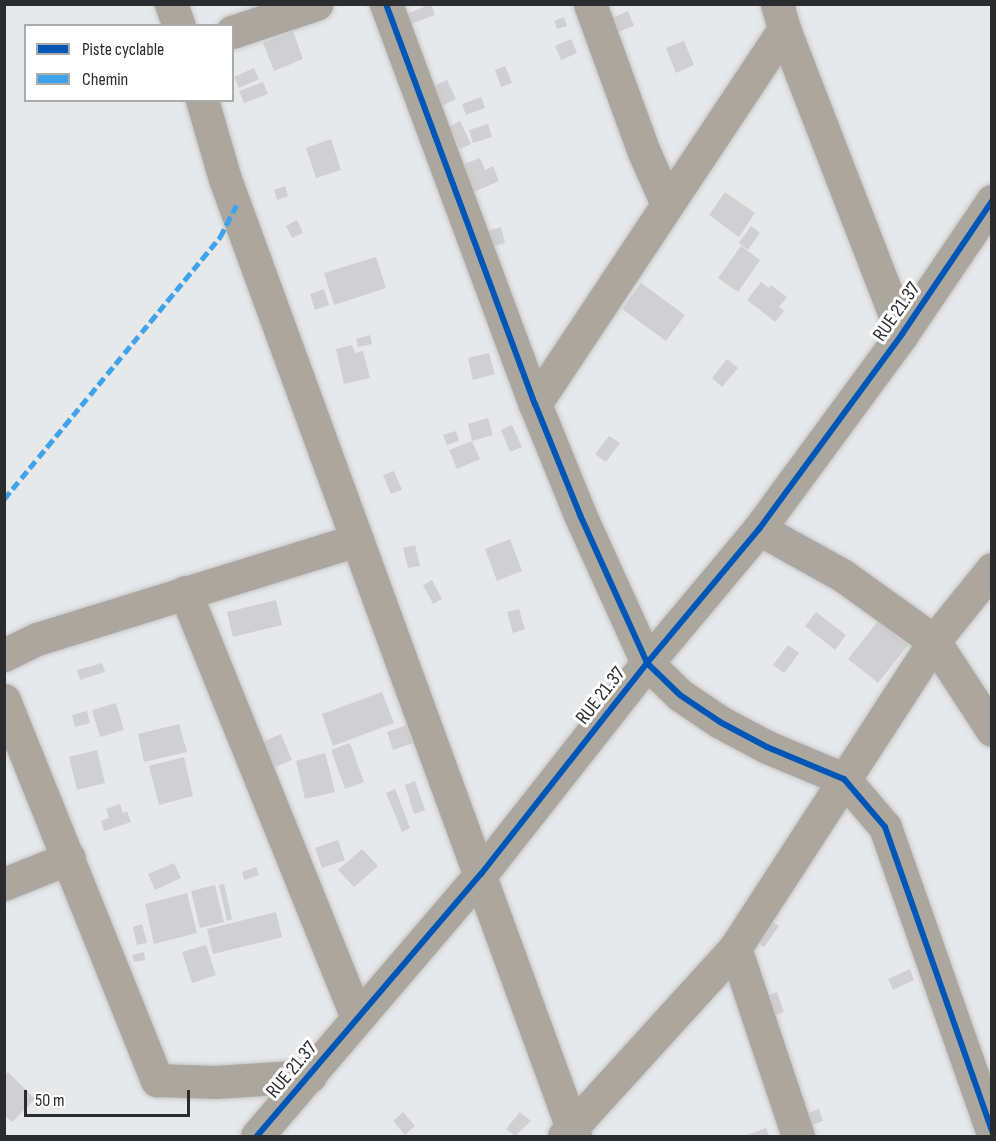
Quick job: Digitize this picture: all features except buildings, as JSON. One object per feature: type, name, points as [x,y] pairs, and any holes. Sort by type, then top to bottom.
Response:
[{"type":"street","points":[[171,4],[177,24]]},
{"type":"street","points":[[234,31],[315,4]]},
{"type":"street","points":[[386,4],[535,404],[580,515],[647,663],[680,695],[720,722],[766,747],[844,779],[885,827],[992,1131]]},
{"type":"street","points":[[590,4],[644,152],[667,204]]},
{"type":"street","points":[[535,404],[667,204],[781,17]]},
{"type":"street","points":[[781,17],[902,334]]},
{"type":"street","points":[[203,102],[225,179],[481,873],[570,1134],[735,948],[934,641],[992,569]]},
{"type":"street","name":"RUE 21.37","points":[[257,1137],[481,873],[647,663],[759,529],[902,334],[992,201]]},
{"type":"street","points":[[759,529],[842,575],[934,641],[992,730]]},
{"type":"street","points":[[4,655],[37,639],[357,540]]},
{"type":"street","points":[[185,592],[357,1017]]},
{"type":"street","points":[[4,700],[157,1080],[215,1082],[310,1076]]},
{"type":"street","points":[[4,884],[69,858]]},
{"type":"street","points":[[735,948],[798,1137]]},
{"type":"marked path","points":[[4,499],[220,237],[236,205]]},
{"type":"cycle path","points":[[386,4],[535,404],[580,515],[647,663],[680,695],[720,722],[767,747],[844,779],[885,827],[992,1131]]},
{"type":"cycle path","points":[[257,1136],[481,874],[647,663],[759,529],[902,334],[992,201]]}]
